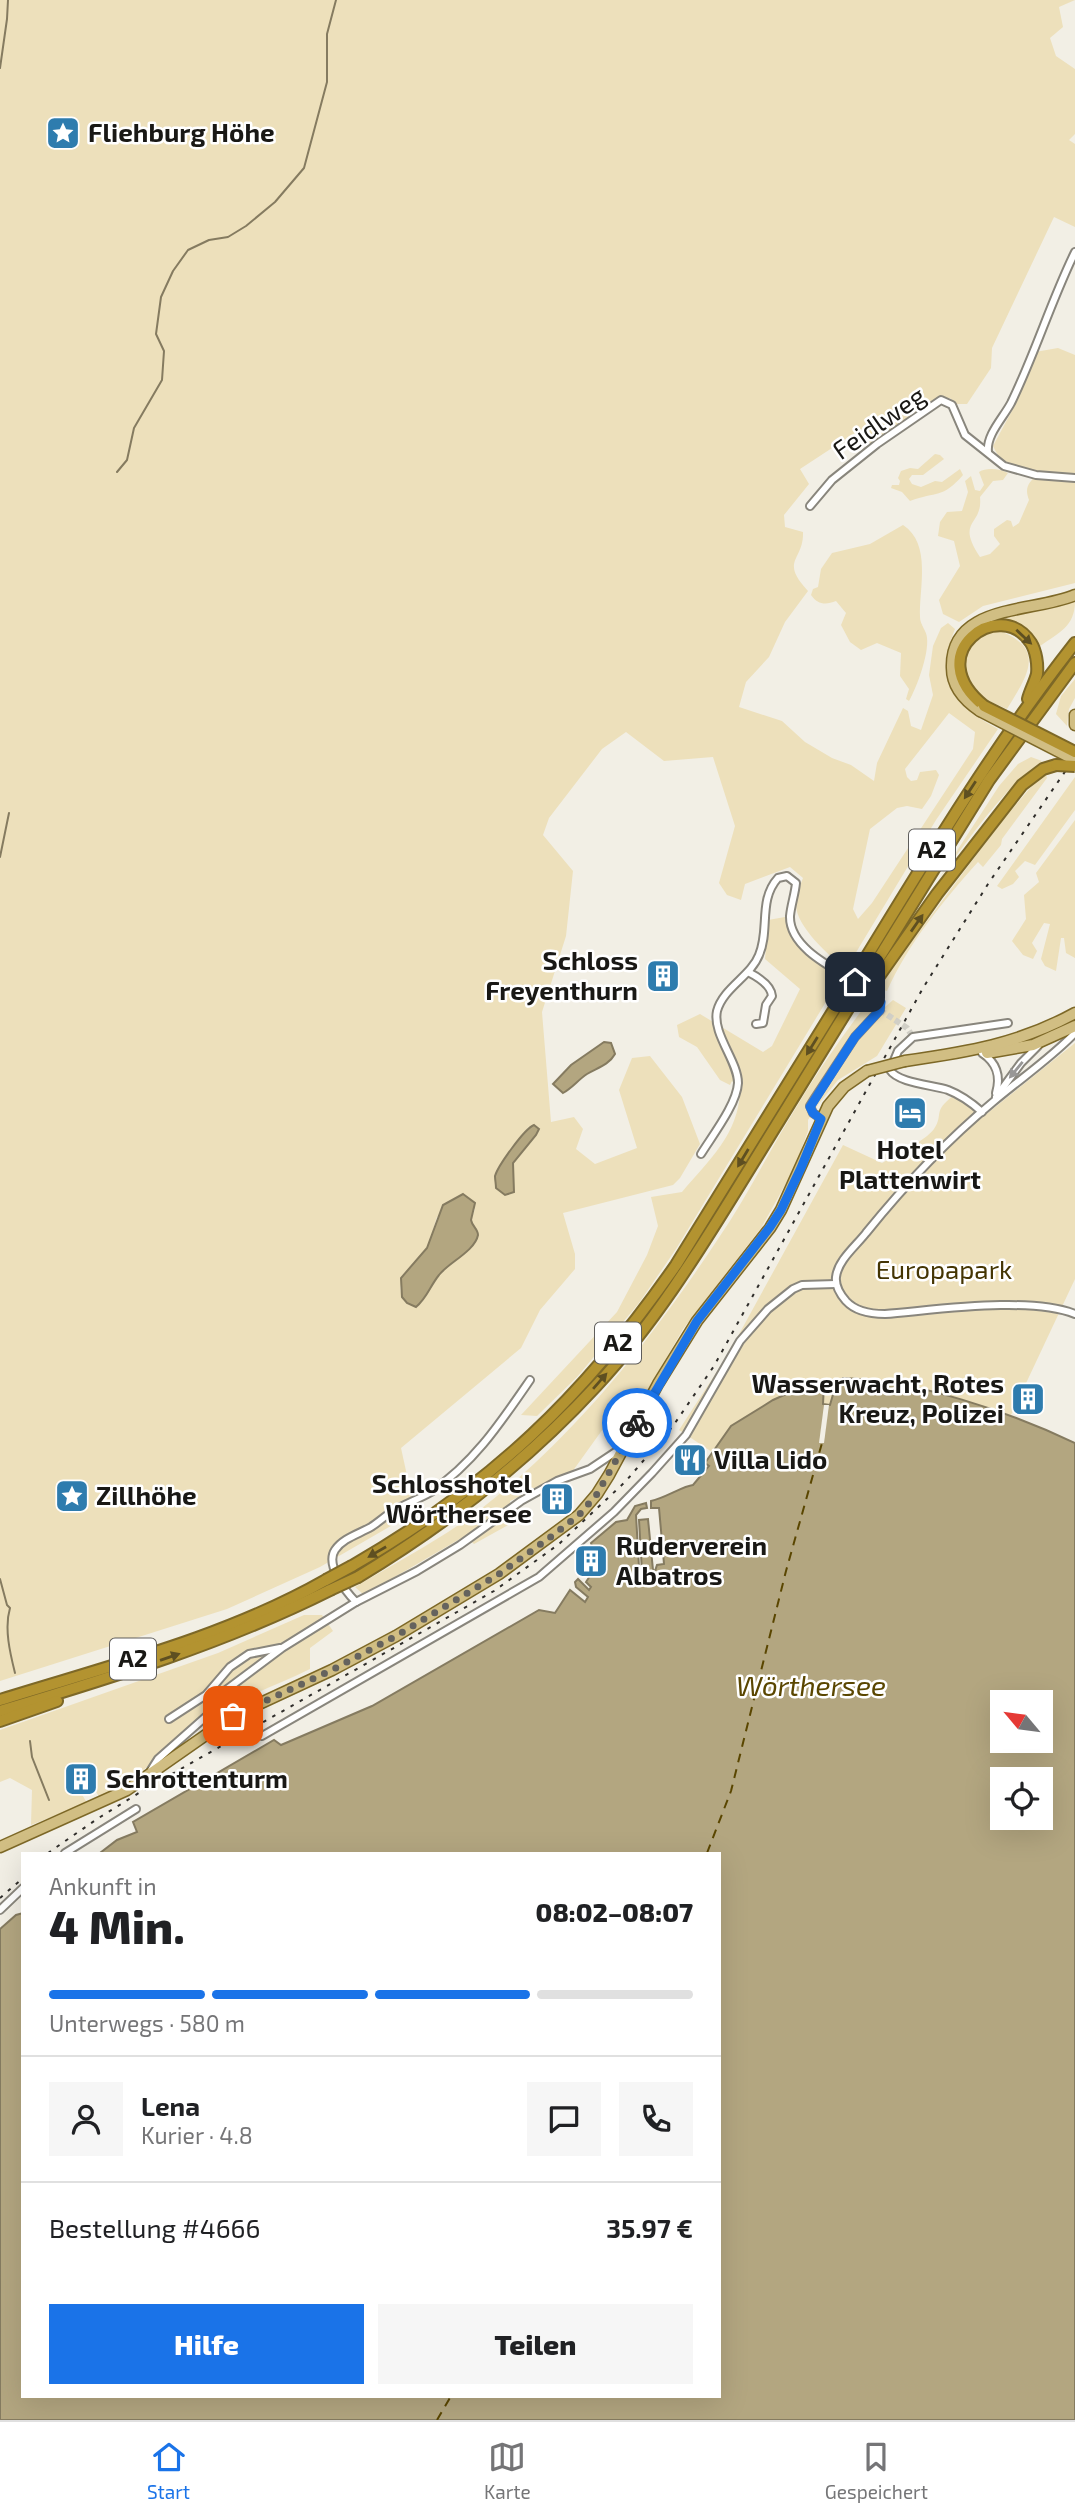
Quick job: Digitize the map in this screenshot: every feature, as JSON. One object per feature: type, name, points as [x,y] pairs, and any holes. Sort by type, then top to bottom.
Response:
[{"type":"highway","points":[[1024,710],[1037,673],[1035,649],[1027,637],[1007,625],[995,625],[976,632],[960,655],[960,670],[968,692],[982,708],[1075,752]]},
{"type":"highway","name":"A2","points":[[869,974],[946,828],[1024,710],[1075,643]]},
{"type":"highway","name":"A2","points":[[355,1572],[479,1483],[550,1420],[584,1384],[649,1304],[869,974],[989,780],[1075,663]]},
{"type":"highway","points":[[853,998],[869,974],[1022,785],[1035,774],[1056,765],[1075,766]]},
{"type":"highway","name":"A2","points":[[0,1711],[223,1639],[420,1538],[487,1489],[544,1439],[597,1385],[659,1308],[690,1264],[853,998]]},
{"type":"highway","name":"A2","points":[[0,1699],[209,1632],[328,1585]]},
{"type":"highway","points":[[0,1692],[26,1685],[55,1683]]},
{"type":"highway","points":[[0,1721],[68,1696],[89,1684]]},
{"type":"main road","points":[[1075,595],[1007,610],[982,619],[961,636],[952,652],[952,673],[963,697],[1075,760]]},
{"type":"main road","points":[[1075,715],[1075,725]]},
{"type":"main road","points":[[0,1847],[102,1802],[147,1777],[233,1716],[385,1642],[499,1574],[579,1515],[597,1494],[697,1321],[781,1210],[821,1119],[844,1087],[867,1071],[905,1061],[1044,1038],[1075,1013]]},
{"type":"main road","points":[[955,1054],[1001,1052],[1075,1026]]},
{"type":"street","points":[[988,452],[988,441],[1013,398],[1057,289],[1075,252]]},
{"type":"street","name":"Feidlweg","points":[[810,506],[832,480],[877,444],[941,400],[952,405],[965,435],[996,461],[1010,469],[1036,475],[1075,478]]},
{"type":"street","points":[[701,1154],[736,1091],[738,1080],[723,1044],[718,1010],[723,999],[755,964],[761,952],[768,892],[778,878],[788,876],[796,883],[790,917],[800,941],[821,961],[877,995],[881,1002],[878,1015],[855,1037],[810,1107],[821,1119]]},
{"type":"street","points":[[748,972],[771,990],[772,996],[766,1005],[766,1019],[763,1023],[756,1024]]},
{"type":"street","points":[[982,1112],[968,1100],[949,1091],[897,1077],[890,1070],[898,1051],[914,1037],[1008,1023]]},
{"type":"street","points":[[993,1101],[1014,1087],[1075,1032]]},
{"type":"street","points":[[1050,1056],[1052,1043],[1044,1038],[1021,1063],[993,1101],[932,1157],[882,1213],[841,1265],[836,1284],[846,1302],[859,1310],[877,1314],[1005,1306],[1050,1306],[1075,1314]]},
{"type":"street","points":[[982,1053],[992,1061],[998,1076],[993,1101]]},
{"type":"street","points":[[262,1737],[539,1577],[614,1512],[686,1435],[740,1341],[768,1309],[802,1285],[836,1284]]},
{"type":"street","points":[[356,1602],[345,1591],[333,1564],[335,1549],[455,1474],[488,1441],[530,1380]]},
{"type":"street","points":[[147,1777],[158,1759],[210,1713],[226,1690],[282,1648],[356,1602],[417,1571],[460,1545],[521,1501],[557,1481],[590,1469],[624,1446]]},
{"type":"street","points":[[169,1719],[206,1695],[230,1667],[249,1654],[282,1648]]},
{"type":"street","points":[[67,1852],[136,1809]]},
{"type":"street","points":[[0,1910],[21,1890]]},
{"type":"green space","points":[[0,0],[1075,0],[1059,7],[1063,27],[1050,38],[1056,56],[1075,69],[1075,134],[1069,140],[1075,144],[1075,227],[1054,217],[992,348],[991,368],[967,404],[956,404],[950,398],[937,398],[871,445],[861,429],[800,469],[809,484],[784,515],[785,527],[803,532],[794,566],[795,573],[808,591],[785,622],[769,657],[746,682],[739,707],[782,721],[805,742],[832,758],[851,765],[874,781],[877,763],[903,708],[908,711],[911,726],[921,730],[933,695],[929,675],[933,646],[941,628],[948,623],[955,629],[946,663],[951,689],[968,710],[998,729],[936,820],[846,969],[823,949],[797,913],[797,895],[803,878],[790,867],[745,884],[741,900],[727,895],[719,883],[735,826],[713,757],[664,761],[626,732],[602,749],[549,818],[543,835],[573,871],[566,936],[542,1012],[551,1122],[574,1117],[583,1129],[576,1149],[595,1164],[637,1148],[619,1090],[632,1058],[650,1056],[682,1097],[700,1144],[680,1178],[673,1185],[563,1213],[575,1254],[575,1269],[540,1310],[521,1348],[401,1448],[415,1512],[320,1567],[227,1609],[0,1681]],"holes":[[[949,713],[975,732],[973,749],[872,903],[858,919],[853,909],[870,829],[897,808],[907,806],[922,809],[931,796],[939,775],[936,770],[920,772],[917,780],[911,781],[905,769]],[[529,1126],[520,1153],[513,1163],[514,1192],[507,1158]],[[475,1209],[471,1220],[473,1243],[440,1273],[432,1285],[407,1303],[402,1295],[402,1281],[426,1250],[437,1217]]]},
{"type":"green space","points":[[1058,348],[1075,355],[1075,583],[983,606],[959,622],[943,614],[939,600],[960,566],[954,541],[938,536],[940,522],[947,512],[962,511],[968,492],[965,481],[971,476],[975,490],[980,491],[984,485],[979,472],[990,469],[1008,473],[1003,480],[993,481],[980,497],[980,507],[970,529],[970,536],[980,557],[990,554],[1000,544],[994,536],[994,529],[1007,520],[1011,521],[1013,527],[1019,523],[1029,500],[1028,485],[1038,473],[1006,463],[993,446],[1015,405],[1035,352]]},
{"type":"green space","points":[[935,454],[944,459],[923,475],[912,475],[909,479],[912,484],[921,487],[935,481],[942,482],[960,469],[963,475],[950,488],[910,501],[902,492],[891,488],[892,485],[899,485],[901,471],[918,469]]},
{"type":"green space","points":[[903,525],[918,543],[921,555],[920,617],[927,638],[922,670],[909,701],[906,699],[909,689],[900,676],[901,653],[877,643],[861,650],[850,642],[841,625],[846,613],[836,601],[822,603],[811,595],[813,589],[818,587],[821,569],[832,553],[870,544]]},
{"type":"green space","points":[[1075,601],[1069,623],[1039,647],[1023,629],[1001,619]]},
{"type":"green space","points":[[997,630],[1013,637],[1023,645],[1028,654],[1026,674],[1007,709],[978,694],[970,686],[962,667],[966,650],[979,638]]},
{"type":"green space","points":[[1075,679],[1075,698],[1069,709],[1067,726],[1056,714],[1061,696]]},
{"type":"green space","points":[[1031,757],[1042,761],[999,801],[938,880],[999,786],[1018,764]]},
{"type":"green space","points":[[1046,775],[1047,778],[1002,839],[1001,845],[983,867],[978,862],[927,924],[887,991],[877,988],[1001,822],[1037,780]]},
{"type":"green space","points":[[1075,777],[1075,810],[1035,865],[1025,861],[1015,871],[1019,877],[1013,884],[1002,889],[997,886]]},
{"type":"green space","points":[[1075,820],[1075,958],[1066,953],[1064,938],[1061,938],[1056,971],[1045,966],[1041,959],[1050,924],[1044,923],[1032,943],[1037,951],[1033,959],[1023,955],[1012,941],[1026,919],[1024,895],[1039,882],[1036,873]]},
{"type":"green space","points":[[785,917],[795,937],[807,952],[841,977],[676,1249],[639,1303],[577,1377],[537,1416],[521,1415],[617,1312],[647,1255],[658,1226],[651,1197],[682,1192],[721,1146],[728,1133],[738,1106],[740,1090],[732,1081],[730,1085],[720,1080],[697,1047],[679,1037],[677,1025],[700,1014],[763,1052],[772,1046],[800,989],[765,959],[768,920]]},
{"type":"green space","points":[[871,998],[884,1008],[893,1000],[906,1008],[877,1056],[838,1080],[817,1106],[808,1120],[808,1131],[794,1169],[761,1228],[683,1329],[637,1409],[613,1415],[572,1472],[510,1501],[510,1524],[474,1544],[465,1536],[364,1595],[355,1587],[433,1542],[477,1512],[546,1453],[609,1386],[666,1314],[718,1239],[810,1086]]},
{"type":"green space","name":"Europapark","points":[[1075,1043],[1075,1279],[1011,1415],[910,1388],[844,1378],[836,1384],[831,1406],[823,1405],[824,1385],[813,1382],[773,1400],[731,1426],[712,1452],[679,1430],[727,1356],[843,1145],[882,1163],[930,1134],[937,1124],[940,1110],[953,1096],[984,1116]]},
{"type":"green space","points":[[304,1615],[322,1615],[333,1631],[310,1648],[310,1669],[223,1711],[116,1788],[99,1797],[83,1767],[71,1776],[87,1803],[31,1825],[32,1790],[10,1778],[0,1782],[0,1730],[218,1653]]},
{"type":"water","points":[[604,1042],[611,1043],[615,1054],[610,1061],[587,1074],[563,1093],[553,1084],[571,1065]]},
{"type":"water","points":[[534,1125],[539,1129],[536,1135],[513,1163],[514,1192],[505,1195],[496,1188],[495,1176],[512,1148]]},
{"type":"water","points":[[463,1194],[475,1203],[471,1220],[478,1233],[476,1241],[439,1275],[416,1307],[407,1303],[402,1297],[401,1278],[427,1248],[443,1205]]},
{"type":"water","name":"Wörthersee","points":[[843,1378],[871,1380],[931,1391],[992,1409],[1075,1443],[1075,2420],[0,2420],[0,1929],[21,1914],[21,2398],[721,2398],[721,1852],[101,1852],[117,1840],[137,1832],[133,1822],[274,1740],[281,1745],[372,1706],[539,1610],[555,1613],[570,1590],[585,1602],[588,1597],[576,1587],[575,1582],[578,1579],[589,1590],[591,1587],[586,1582],[601,1559],[591,1543],[616,1522],[627,1520],[635,1506],[646,1503],[647,1508],[641,1509],[636,1515],[639,1567],[642,1572],[639,1520],[648,1519],[655,1571],[657,1565],[664,1564],[659,1508],[651,1508],[651,1501],[693,1485],[709,1466],[705,1463],[731,1426],[773,1400],[813,1382],[824,1385],[823,1404],[830,1405],[836,1384]]},
{"type":"pier","points":[[824,1405],[829,1405],[824,1443],[819,1443]]},
{"type":"waterway","points":[[0,68],[8,0]]},
{"type":"waterway","points":[[117,472],[127,460],[134,428],[162,380],[164,351],[156,334],[161,297],[173,271],[188,250],[209,240],[228,237],[246,226],[275,202],[304,168],[327,82],[327,34],[336,0]]},
{"type":"waterway","points":[[0,857],[9,813]]},
{"type":"waterway","points":[[0,1579],[10,1608],[8,1632],[15,1673]]},
{"type":"waterway","points":[[30,1741],[32,1757],[49,1800]]},
{"type":"ferry route","points":[[707,1852],[731,1791],[786,1571],[822,1443]]},
{"type":"ferry route","points":[[437,2420],[450,2398]]},
{"type":"tunnel","points":[[880,1010],[907,1028],[913,1037]]},
{"type":"railway","points":[[49,1852],[142,1791],[494,1591],[559,1544],[626,1481],[673,1426],[714,1366],[923,988],[988,884],[1075,757]]},
{"type":"railway","points":[[0,1898],[21,1880]]},
{"type":"way so far","points":[[233,1716],[332,1670],[396,1636],[499,1574],[566,1526],[597,1494],[637,1423]]},
{"type":"place","name":"Fliehburg Höhe","points":[[63,133]]},
{"type":"place","name":"Schloss Freyenthurn","points":[[663,976]]},
{"type":"place","name":"Hotel Plattenwirt","points":[[910,1113]]},
{"type":"place","name":"Wasserwacht, Rotes Kreuz, Polizei","points":[[1028,1399]]},
{"type":"place","name":"Villa Lido","points":[[690,1460]]},
{"type":"place","name":"Zillhöhe","points":[[72,1496]]},
{"type":"place","name":"Schlosshotel Wörthersee","points":[[557,1499]]},
{"type":"place","name":"Ruderverein Albatros","points":[[591,1561]]},
{"type":"place","name":"Schrottenturm","points":[[81,1779]]},
{"type":"route","points":[[637,1423],[697,1321],[770,1227],[790,1194],[821,1119],[810,1107],[855,1037],[880,1010],[881,1002],[877,995],[855,982]]}]
